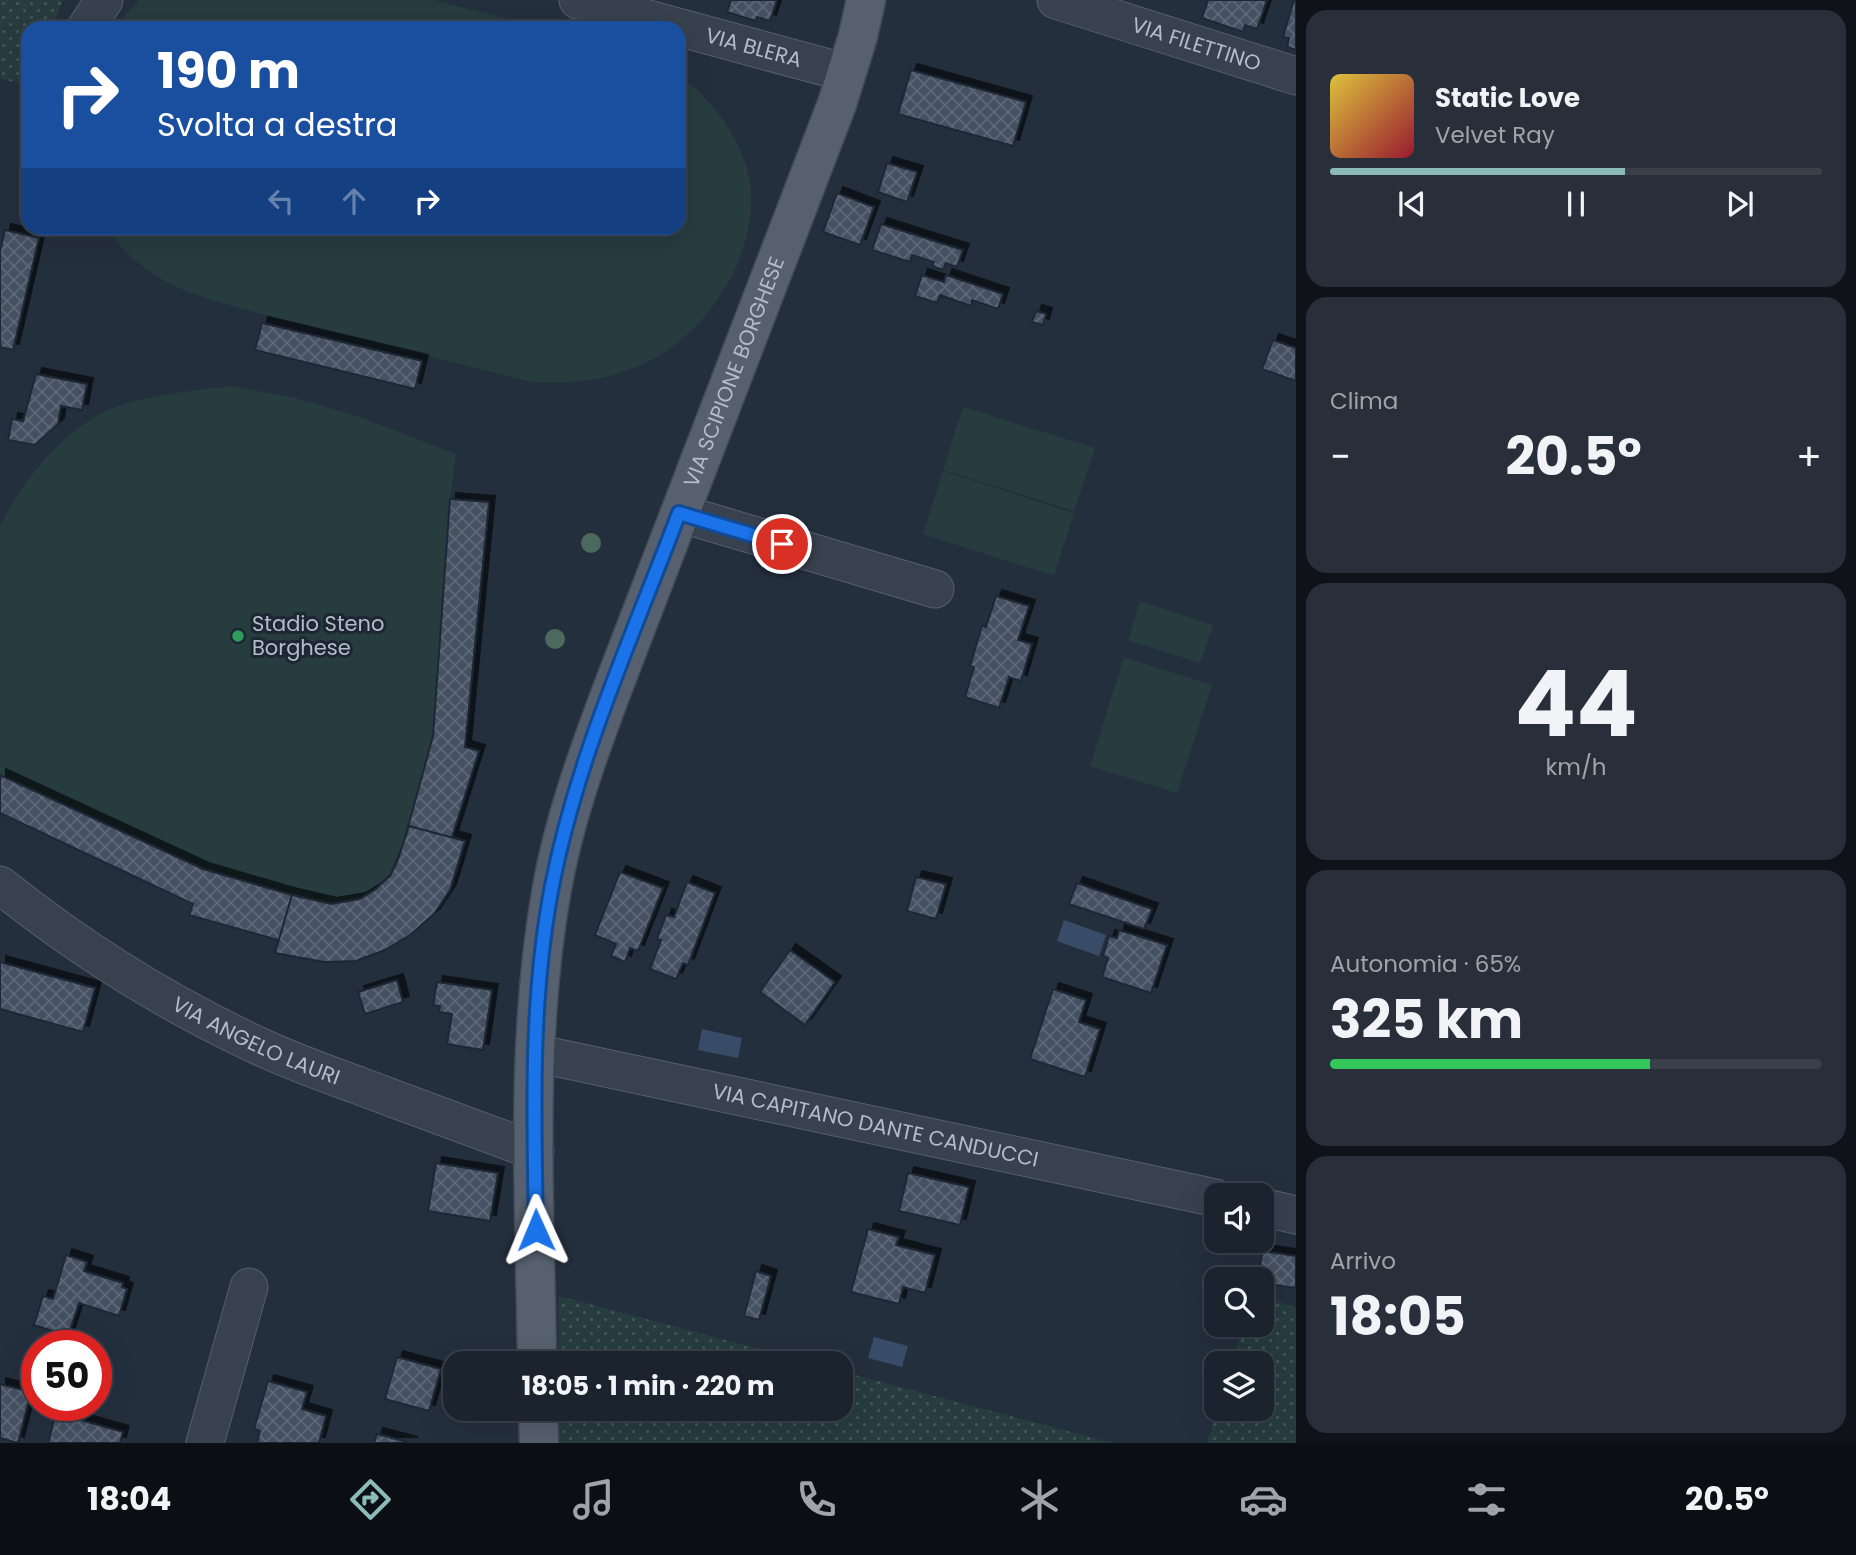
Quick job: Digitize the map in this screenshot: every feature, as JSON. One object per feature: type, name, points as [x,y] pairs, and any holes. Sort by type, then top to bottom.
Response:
[{"type":"main road","name":"VIA SCIPIONE BORGHESE","points":[[537,1351],[535,1053],[543,947],[552,886],[562,844],[589,752],[815,164],[847,73],[866,0]]},
{"type":"main road","points":[[538,1421],[538,1443]]},
{"type":"street","points":[[90,21],[104,0]]},
{"type":"street","name":"VIA BLERA","points":[[578,0],[655,21]]},
{"type":"street","name":"VIA FILETTINO","points":[[1056,0],[1296,76]]},
{"type":"street","name":"VIA BLERA","points":[[686,29],[847,73]]},
{"type":"street","points":[[679,513],[935,589]]},
{"type":"street","name":"VIA ANGELO LAURI","points":[[0,885],[88,950],[172,1001],[247,1041],[298,1063],[535,1151]]},
{"type":"street","name":"VIA CAPITANO DANTE CANDUCCI","points":[[535,1053],[1204,1195]]},
{"type":"street","points":[[1274,1210],[1296,1215]]},
{"type":"street","points":[[205,1443],[249,1287]]},
{"type":"green space","points":[[0,0],[63,0],[55,21],[21,21],[21,84],[0,79]]},
{"type":"green space","points":[[139,0],[433,0],[517,21],[120,21]]},
{"type":"green space","points":[[686,80],[713,107],[728,128],[746,165],[750,184],[751,207],[742,251],[722,293],[694,328],[677,343],[644,364],[608,376],[570,382],[531,382],[230,305],[179,288],[158,277],[129,255],[111,235],[686,235]]},
{"type":"green space","name":"Stadio Steno Borghese","points":[[231,386],[295,398],[360,417],[456,454],[450,499],[489,502],[465,747],[452,837],[465,842],[459,865],[444,900],[424,924],[383,952],[355,961],[325,962],[276,953],[278,940],[189,915],[192,904],[0,813],[0,526],[21,490],[49,455],[65,439],[100,414],[119,406],[174,393]]},
{"type":"green space","points":[[963,407],[1095,448],[1074,511],[943,470]]},
{"type":"green space","points":[[943,471],[1074,513],[1054,576],[923,534]]},
{"type":"green space","points":[[1140,601],[1213,625],[1200,663],[1128,640]]},
{"type":"green space","points":[[1124,657],[1212,685],[1177,793],[1090,766]]},
{"type":"green space","points":[[559,1296],[768,1351],[558,1351]]},
{"type":"green space","points":[[1274,1300],[1296,1308],[1296,1443],[1207,1443],[1214,1421],[1274,1421],[1274,1351],[1236,1351],[1240,1337],[1274,1337]]},
{"type":"green space","points":[[853,1374],[1113,1443],[558,1443],[558,1421],[853,1421]]},
{"type":"water","points":[[1064,920],[1106,935],[1099,956],[1057,941]]},
{"type":"water","points":[[702,1029],[742,1038],[738,1058],[698,1050]]},
{"type":"water","points":[[874,1337],[908,1346],[902,1367],[868,1358]]},
{"type":"building","points":[[731,0],[777,0],[770,21],[757,17],[756,21],[727,12]]},
{"type":"building","points":[[1208,0],[1267,0],[1257,29],[1245,25],[1243,32],[1202,18]]},
{"type":"building","points":[[1294,0],[1296,50],[1287,47],[1289,38],[1283,37]]},
{"type":"building","points":[[911,70],[1026,102],[1013,146],[898,114]]},
{"type":"building","points":[[887,163],[917,172],[907,202],[878,192]]},
{"type":"building","points":[[837,193],[874,207],[860,245],[823,232]]},
{"type":"building","points":[[881,224],[963,250],[957,267],[946,263],[943,270],[932,266],[934,262],[912,255],[910,262],[872,250]]},
{"type":"building","points":[[5,230],[39,238],[13,350],[0,347],[0,251]]},
{"type":"building","points":[[922,275],[944,282],[946,275],[1003,294],[998,309],[972,300],[971,306],[940,295],[937,303],[915,296]]},
{"type":"building","points":[[1036,311],[1046,314],[1043,325],[1032,322]]},
{"type":"building","points":[[262,323],[422,361],[415,389],[255,350]]},
{"type":"building","points":[[1273,340],[1296,348],[1296,381],[1262,369]]},
{"type":"building","points":[[36,374],[87,384],[82,410],[61,406],[58,424],[35,445],[8,440],[12,419],[23,421]]},
{"type":"building","points":[[450,499],[489,502],[465,747],[479,751],[452,837],[465,841],[450,890],[434,914],[410,935],[385,950],[356,961],[324,962],[275,953],[278,940],[189,915],[193,904],[0,813],[0,775],[203,869],[331,904],[360,899],[376,889],[390,876],[403,845],[433,736]]},
{"type":"building","points":[[996,596],[1029,606],[1018,640],[1032,644],[1021,681],[1009,677],[999,708],[965,697],[974,667],[970,666],[982,626],[986,627]]},
{"type":"building","points":[[409,826],[465,841],[450,890],[434,914],[410,935],[385,950],[356,961],[324,962],[275,953],[292,895],[331,904],[360,899],[390,876]]},
{"type":"building","points":[[620,872],[663,888],[638,951],[630,948],[625,962],[611,956],[616,944],[595,935]]},
{"type":"building","points":[[916,877],[946,884],[936,919],[907,911]]},
{"type":"building","points":[[687,882],[715,893],[688,965],[683,963],[676,979],[650,969],[661,940],[657,939],[666,915],[674,917]]},
{"type":"building","points":[[1077,883],[1152,909],[1144,929],[1069,904]]},
{"type":"building","points":[[1119,930],[1167,945],[1151,993],[1102,977],[1108,958],[1103,956],[1109,936],[1117,938]]},
{"type":"building","points":[[790,950],[835,982],[805,1025],[760,992]]},
{"type":"building","points":[[0,962],[95,988],[83,1032],[0,1009]]},
{"type":"building","points":[[397,980],[403,1002],[365,1014],[358,992]]},
{"type":"building","points":[[437,982],[492,990],[483,1050],[447,1044],[452,1014],[439,1012],[440,1006],[433,1005]]},
{"type":"building","points":[[1053,989],[1086,1000],[1079,1022],[1100,1029],[1085,1077],[1030,1059]]},
{"type":"building","points":[[436,1163],[498,1173],[490,1221],[428,1211]]},
{"type":"building","points":[[908,1173],[969,1187],[960,1225],[899,1211]]},
{"type":"building","points":[[868,1229],[899,1237],[896,1245],[935,1255],[925,1293],[903,1287],[899,1304],[851,1292]]},
{"type":"building","points":[[1263,1253],[1296,1256],[1296,1288],[1274,1285],[1274,1267],[1260,1267]]},
{"type":"building","points":[[66,1255],[87,1262],[84,1271],[123,1283],[122,1287],[127,1289],[119,1316],[79,1303],[70,1330],[49,1330],[34,1325],[43,1296],[53,1299]]},
{"type":"building","points":[[756,1271],[771,1276],[759,1320],[744,1316]]},
{"type":"building","points":[[397,1357],[441,1369],[429,1411],[385,1399]]},
{"type":"building","points":[[268,1381],[307,1392],[302,1409],[326,1416],[319,1443],[257,1443],[260,1431],[254,1429]]},
{"type":"building","points":[[0,1384],[21,1389],[21,1421],[24,1421],[18,1443],[0,1438]]},
{"type":"building","points":[[54,1421],[84,1421],[123,1432],[120,1443],[48,1443]]},
{"type":"building","points":[[377,1434],[412,1443],[374,1443]]},
{"type":"place","name":"Stadio Steno Borghese","points":[[238,636]]},
{"type":"route","points":[[536,1230],[535,1053],[539,976],[552,886],[568,820],[589,752],[679,513],[782,544]]}]
